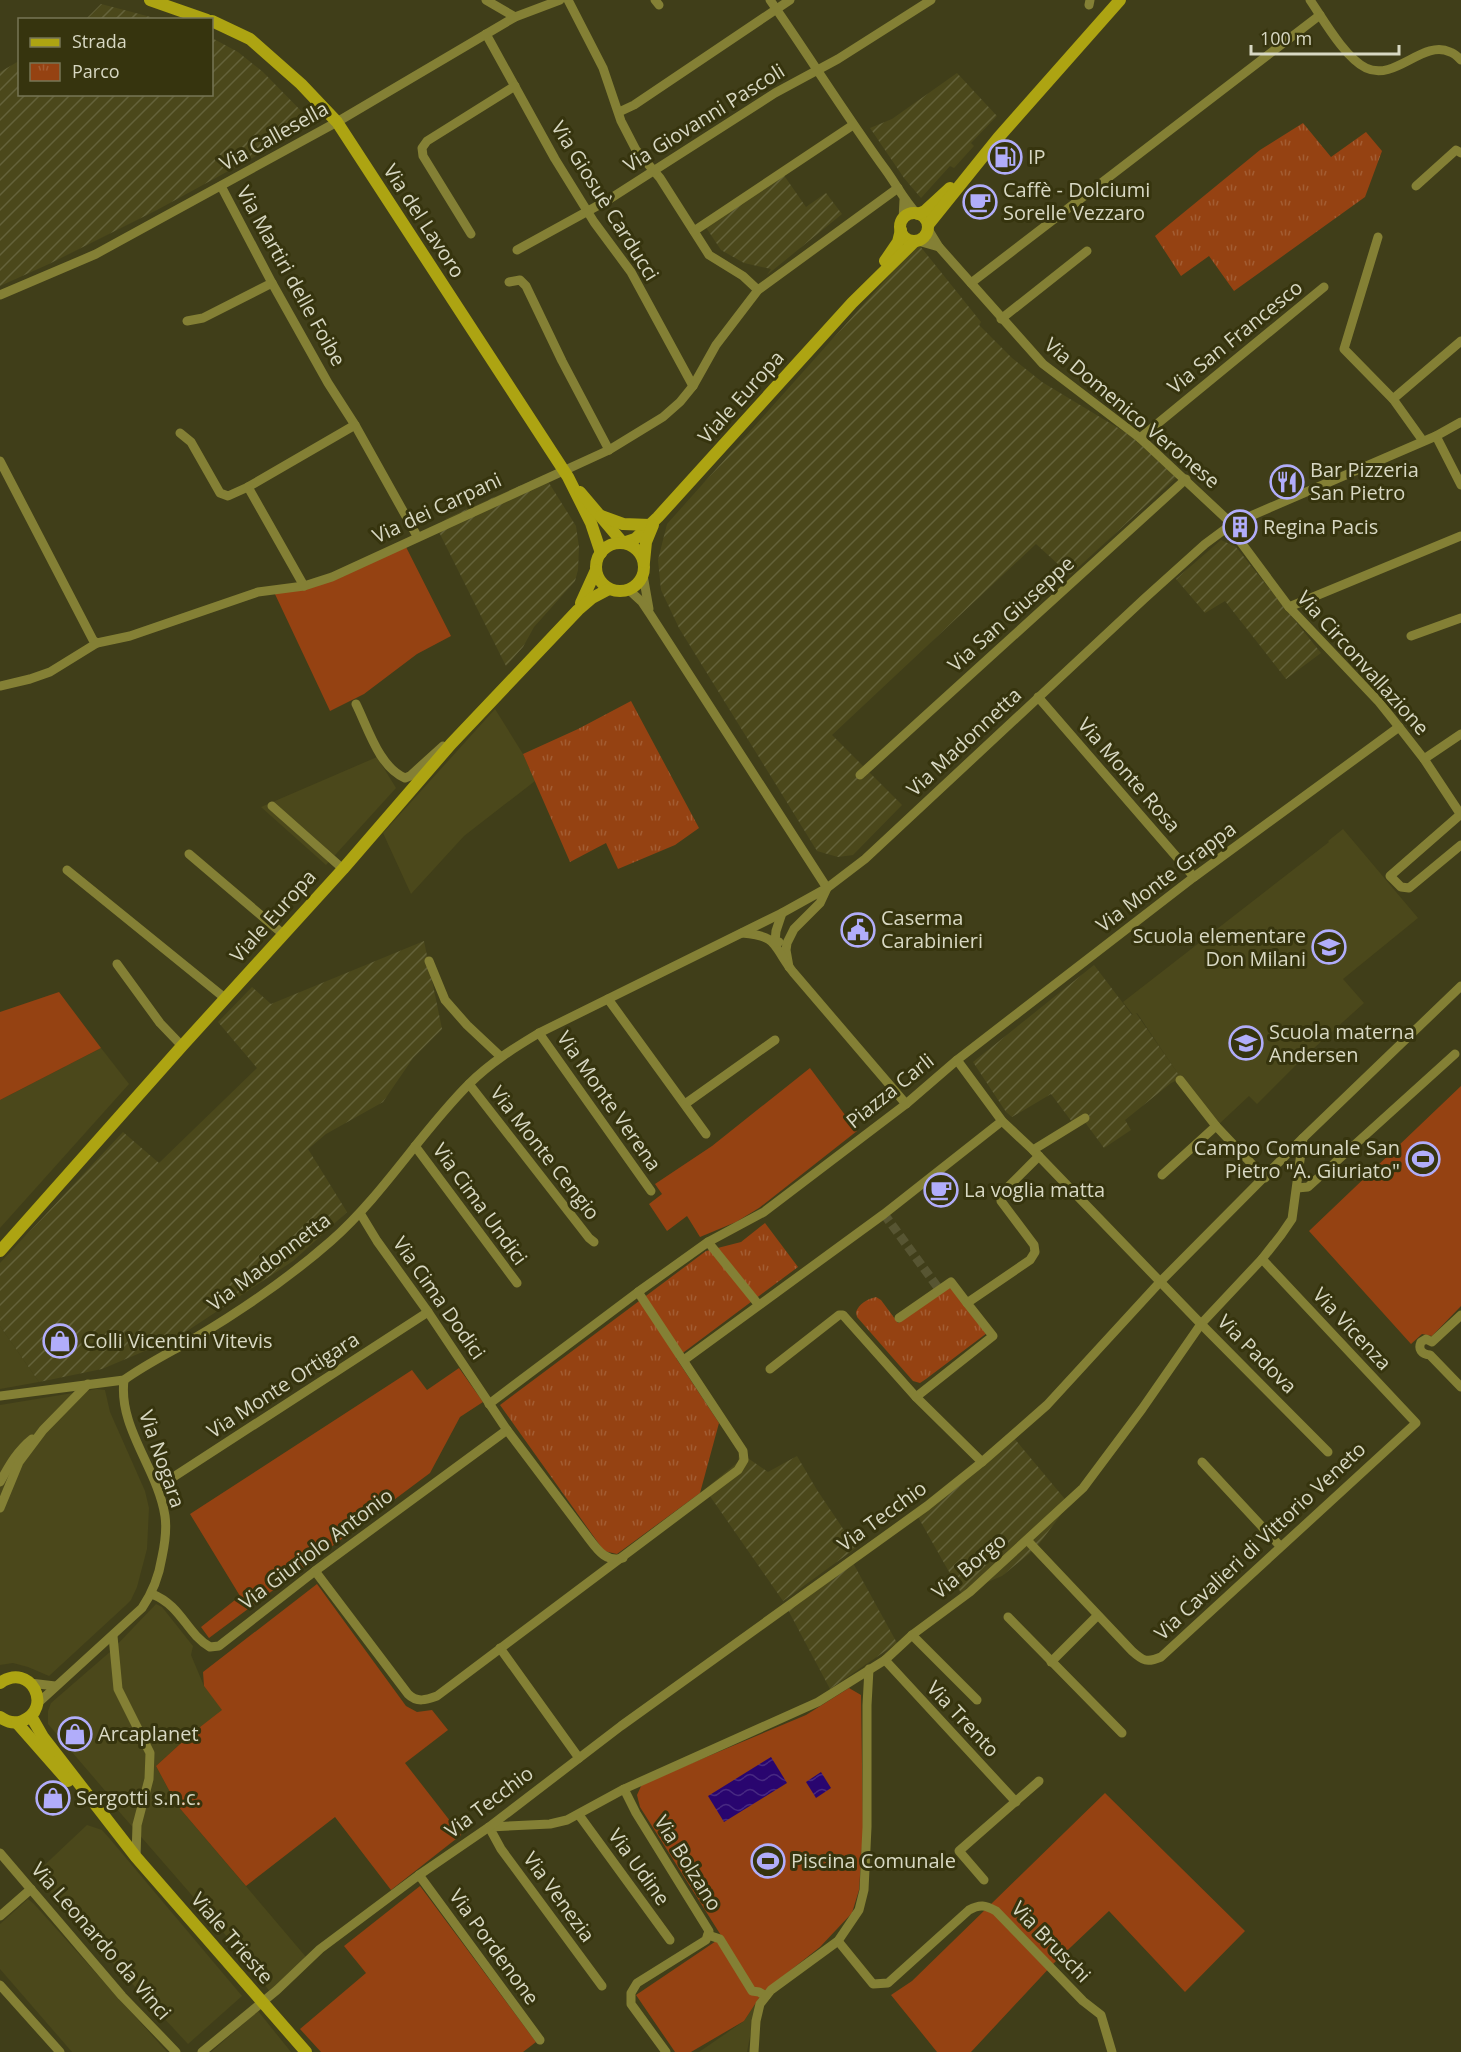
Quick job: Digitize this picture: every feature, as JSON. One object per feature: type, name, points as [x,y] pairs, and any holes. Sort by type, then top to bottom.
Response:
[{"type":"main road","points":[[150,0],[201,18]]},
{"type":"main road","points":[[852,303],[916,241],[926,235],[928,227],[987,151],[1120,0]]},
{"type":"main road","name":"Via del Lavoro","points":[[213,21],[250,39],[294,78],[337,122],[566,473],[623,543]]},
{"type":"main road","points":[[852,303],[892,252],[898,242],[902,225],[909,215],[917,214],[933,204],[987,151]]},
{"type":"main road","points":[[917,214],[924,218],[928,227]]},
{"type":"main road","points":[[902,225],[907,240],[916,241]]},
{"type":"main road","name":"Viale Europa","points":[[623,543],[635,539],[654,521],[852,303]]},
{"type":"main road","name":"Via del Lavoro","points":[[566,473],[591,523],[601,553]]},
{"type":"main road","points":[[600,515],[623,524],[654,521]]},
{"type":"main road","name":"Viale Europa","points":[[644,562],[648,537],[654,521]]},
{"type":"main road","points":[[623,543],[636,549],[644,562],[643,575],[629,590],[616,591],[609,589],[598,578],[597,564],[601,553],[611,545],[623,543]]},
{"type":"main road","name":"Viale Europa","points":[[578,610],[597,570]]},
{"type":"main road","name":"Viale Europa","points":[[0,1251],[343,869],[451,744],[578,610],[591,598],[609,589]]},
{"type":"main road","points":[[1,1680],[17,1677],[30,1683],[37,1695],[38,1703],[31,1716]]},
{"type":"main road","name":"Viale Trieste","points":[[132,1853],[43,1737],[31,1716],[7,1723],[132,1853],[306,2052]]},
{"type":"street","points":[[486,0],[515,17]]},
{"type":"street","name":"Via Callesella","points":[[0,295],[96,254],[337,122],[515,17],[560,0]]},
{"type":"street","points":[[568,0],[606,75],[625,130],[636,150],[654,170],[709,255],[743,276],[758,290]]},
{"type":"street","points":[[770,0],[852,125],[898,188],[904,200],[917,214]]},
{"type":"street","points":[[619,112],[634,105],[790,0]]},
{"type":"street","name":"Via Giovanni Pascoli","points":[[517,250],[587,211],[775,93],[838,59],[931,0]]},
{"type":"street","points":[[1310,0],[1357,62],[1368,69],[1384,70],[1425,52],[1438,50],[1449,51],[1461,60]]},
{"type":"street","points":[[971,283],[1320,15]]},
{"type":"street","name":"Via Giosuè Carducci","points":[[486,34],[555,159],[587,211],[631,272],[693,386]]},
{"type":"street","points":[[471,234],[423,156],[422,148],[427,141],[515,86]]},
{"type":"street","points":[[694,231],[852,125]]},
{"type":"street","points":[[1416,186],[1455,151],[1458,150],[1461,153]]},
{"type":"street","name":"Via Martiri delle Foibe","points":[[221,186],[272,283],[417,536]]},
{"type":"street","name":"Via dei Carpani","points":[[0,686],[50,672],[97,643],[130,636],[258,592],[304,586],[332,577],[417,536],[566,473],[609,450],[663,417],[680,402],[693,386],[716,345],[758,290],[898,188]]},
{"type":"street","points":[[902,225],[904,200]]},
{"type":"street","name":"Via Domenico Veronese","points":[[928,227],[939,246],[1043,364],[1140,438],[1186,479],[1232,524],[1237,537]]},
{"type":"street","points":[[1378,237],[1344,349],[1393,399],[1422,441]]},
{"type":"street","points":[[916,241],[939,246]]},
{"type":"street","points":[[1001,319],[1087,251]]},
{"type":"street","points":[[509,282],[520,280],[526,286],[609,450]]},
{"type":"street","points":[[187,321],[203,318],[272,283]]},
{"type":"street","name":"Via San Francesco","points":[[1140,438],[1324,288]]},
{"type":"street","points":[[1393,399],[1461,341]]},
{"type":"street","name":"Via Madonnetta","points":[[0,1396],[124,1380],[140,1368],[218,1324],[331,1241],[360,1213],[469,1084],[500,1056],[539,1033],[782,913],[827,888],[865,859],[1205,544],[1232,524],[1461,422]]},
{"type":"street","points":[[180,433],[191,442],[220,493],[228,496],[248,487],[355,425]]},
{"type":"street","points":[[1436,435],[1461,485]]},
{"type":"street","points":[[0,460],[93,640],[97,643]]},
{"type":"street","name":"Via San Giuseppe","points":[[860,775],[1186,479]]},
{"type":"street","points":[[248,487],[304,586]]},
{"type":"street","points":[[1289,607],[1461,536]]},
{"type":"street","name":"Via Circonvallazione","points":[[1237,537],[1289,607],[1379,702],[1424,759],[1461,814],[1390,876],[1401,887],[1408,888],[1461,845]]},
{"type":"street","points":[[643,575],[650,614]]},
{"type":"street","points":[[629,590],[642,602],[650,614],[827,888],[820,903],[794,929],[786,950],[789,967]]},
{"type":"street","points":[[1411,636],[1461,618]]},
{"type":"street","name":"Via Monte Rosa","points":[[1038,698],[1194,877]]},
{"type":"street","points":[[356,704],[386,764],[396,774],[405,778],[444,745],[451,744]]},
{"type":"street","name":"Via Monte Grappa","points":[[957,1060],[1194,877],[1399,727]]},
{"type":"street","points":[[1424,759],[1461,734]]},
{"type":"street","points":[[272,806],[343,869]]},
{"type":"street","points":[[189,854],[283,934]]},
{"type":"street","points":[[67,870],[113,905],[226,999]]},
{"type":"street","points":[[782,913],[775,942],[789,967],[906,1104]]},
{"type":"street","points":[[742,933],[760,934],[775,942],[788,943]]},
{"type":"street","points":[[429,961],[445,1000],[467,1025],[500,1056]]},
{"type":"street","points":[[117,964],[160,1023],[182,1046]]},
{"type":"street","name":"Via Tecchio","points":[[202,2052],[277,1990],[320,1949],[419,1875],[489,1827],[650,1705],[927,1506],[982,1462],[1047,1405],[1160,1282],[1303,1138],[1461,986]]},
{"type":"street","points":[[608,999],[706,1134]]},
{"type":"street","name":"Via Monte Verena","points":[[539,1033],[651,1191]]},
{"type":"street","points":[[686,1104],[775,1040]]},
{"type":"street","points":[[1297,1188],[1308,1187],[1455,1054]]},
{"type":"street","name":"Piazza Carli","points":[[489,1404],[708,1242],[764,1212],[906,1104],[957,1060],[1002,1121],[1036,1153]]},
{"type":"street","points":[[1180,1080],[1216,1126],[1265,1178]]},
{"type":"street","name":"Via Monte Cengio","points":[[469,1084],[594,1242]]},
{"type":"street","points":[[967,1303],[1030,1260],[1035,1252],[1034,1245],[1001,1201],[1001,1194],[1036,1153],[1085,1118]]},
{"type":"street","points":[[684,1360],[884,1214],[1002,1121]]},
{"type":"street","points":[[1162,1175],[1216,1126]]},
{"type":"street","name":"Via Borgo","points":[[489,1827],[550,1824],[567,1820],[624,1789],[818,1702],[885,1660],[912,1635],[970,1592],[1083,1488],[1201,1324],[1262,1259],[1292,1219],[1303,1138]]},
{"type":"street","name":"Via Cima Undici","points":[[415,1146],[517,1283]]},
{"type":"street","name":"Via Padova","points":[[1036,1153],[1328,1452]]},
{"type":"street","name":"Via Cima Dodici","points":[[360,1213],[507,1430],[599,1551]]},
{"type":"street","points":[[708,1242],[758,1304]]},
{"type":"street","name":"Via Vicenza","points":[[1262,1259],[1416,1423]]},
{"type":"street","points":[[899,1318],[951,1282],[993,1336],[916,1398]]},
{"type":"street","points":[[315,1570],[408,1694],[417,1701],[437,1696],[738,1470],[744,1460],[743,1451],[638,1292]]},
{"type":"street","name":"Via Monte Ortigara","points":[[158,1487],[428,1312]]},
{"type":"street","points":[[770,1370],[839,1315],[843,1315],[916,1398],[982,1462]]},
{"type":"street","points":[[1461,1315],[1432,1342],[1421,1341],[1419,1346],[1420,1351],[1430,1355],[1461,1387]]},
{"type":"street","name":"Via Nogara","points":[[38,1703],[113,1636],[142,1608],[152,1594],[166,1538],[165,1516],[158,1487],[130,1424],[122,1396],[124,1380]]},
{"type":"street","points":[[0,1482],[23,1446],[43,1430],[88,1384]]},
{"type":"street","name":"Via Cavalieri di Vittorio Veneto","points":[[1027,1540],[1131,1651],[1142,1660],[1150,1662],[1161,1657],[1416,1423]]},
{"type":"street","points":[[0,1508],[19,1462],[43,1430]]},
{"type":"street","name":"Via Giuriolo Antonio","points":[[152,1594],[169,1602],[203,1642],[210,1647],[219,1646],[315,1570],[507,1430]]},
{"type":"street","points":[[1202,1462],[1280,1546]]},
{"type":"street","points":[[599,1551],[612,1560],[625,1557]]},
{"type":"street","points":[[597,1578],[602,1562],[599,1551]]},
{"type":"street","points":[[1051,1662],[1097,1616]]},
{"type":"street","points":[[1008,1617],[1122,1732]]},
{"type":"street","points":[[912,1635],[976,1700]]},
{"type":"street","points":[[113,1636],[118,1689],[150,1753],[149,1779],[136,1825],[132,1853]]},
{"type":"street","points":[[500,1648],[579,1758]]},
{"type":"street","name":"Via Trento","points":[[885,1660],[1016,1802]]},
{"type":"street","points":[[754,2052],[756,2021],[760,2004],[766,1996],[838,1941],[859,1910],[864,1890],[867,1827],[869,1670]]},
{"type":"street","points":[[30,1683],[55,1686]]},
{"type":"street","points":[[984,1880],[959,1851],[1039,1781]]},
{"type":"street","name":"Via Bolzano","points":[[624,1789],[636,1813],[706,1926],[708,1935],[706,1940],[637,1983],[630,1993],[632,2004],[666,2052]]},
{"type":"street","name":"Via Udine","points":[[579,1815],[670,1940]]},
{"type":"street","name":"Via Venezia","points":[[489,1827],[501,1849],[602,1986]]},
{"type":"street","name":"Via Leonardo da Vinci","points":[[0,1854],[122,1996],[176,2052]]},
{"type":"street","name":"Via Pordenone","points":[[419,1875],[540,2040]]},
{"type":"street","points":[[0,1916],[31,1889]]},
{"type":"street","name":"Via Bruschi","points":[[838,1941],[873,1984],[888,1983],[969,1910],[979,1905],[987,1906],[996,1911],[1083,2001],[1101,2015],[1112,2052]]},
{"type":"street","points":[[708,1935],[720,1939],[752,1991],[766,1996]]},
{"type":"street","points":[[0,1985],[60,2052]]},
{"type":"shaded area","points":[[101,4],[154,18],[87,18]]},
{"type":"shaded area","points":[[213,39],[238,52],[263,72],[312,122],[254,157],[157,210],[0,286],[0,72],[18,62],[18,96],[213,96]]},
{"type":"shaded area","points":[[957,73],[997,116],[971,143],[974,146],[954,168],[950,166],[921,198],[904,178],[870,128],[892,119]]},
{"type":"shaded area","points":[[783,174],[806,207],[826,193],[842,214],[767,275],[771,269],[744,263],[721,250],[705,226]]},
{"type":"shaded area","points":[[920,246],[981,322],[979,325],[1012,358],[1042,382],[1138,440],[1179,475],[1070,575],[1036,544],[832,735],[902,805],[853,855],[838,857],[817,851],[679,628],[661,590],[658,560],[667,524],[913,249]]},
{"type":"shaded area","points":[[544,475],[576,526],[579,547],[578,570],[575,581],[534,627],[523,647],[506,666],[438,530],[447,518]]},
{"type":"shaded area","points":[[1221,540],[1236,547],[1321,653],[1286,679],[1225,601],[1205,613],[1176,579]]},
{"type":"shaded area","points":[[495,709],[523,754],[535,781],[464,836],[411,894],[383,833]]},
{"type":"shaded area","points":[[377,757],[396,788],[326,865],[261,807]]},
{"type":"shaded area","points":[[1343,829],[1418,918],[1343,979],[1364,1003],[1303,1058],[1257,1104],[1249,1096],[1218,1125],[1176,1071],[1137,1013],[1133,1015],[1123,1002]]},
{"type":"shaded area","points":[[424,941],[442,1029],[413,1058],[383,1102],[326,1134],[308,1149],[347,1212],[293,1261],[178,1337],[102,1369],[39,1382],[0,1326],[0,1263],[123,1132],[159,1163],[257,1068],[218,1022],[252,987],[271,1004]]},
{"type":"shaded area","points":[[1094,965],[1132,1015],[1136,1013],[1181,1078],[1171,1083],[1125,1120],[1131,1130],[1104,1148],[1084,1121],[1075,1126],[1051,1094],[1012,1117],[1006,1112],[973,1062]]},
{"type":"shaded area","points":[[101,1048],[129,1084],[0,1228],[0,1100]]},
{"type":"shaded area","points":[[0,1326],[39,1382],[0,1389]]},
{"type":"shaded area","points":[[97,1389],[105,1390],[110,1412],[145,1491],[149,1508],[147,1549],[137,1587],[131,1600],[49,1676],[13,1663],[0,1665],[0,1405]]},
{"type":"shaded area","points":[[1014,1438],[1069,1504],[1036,1548],[1002,1576],[961,1593],[918,1517]]},
{"type":"shaded area","points":[[739,1452],[768,1472],[797,1456],[856,1548],[783,1601],[705,1489],[738,1462]]},
{"type":"shaded area","points":[[853,1563],[897,1643],[830,1689],[787,1608]]},
{"type":"shaded area","points":[[156,1604],[162,1607],[193,1646],[191,1655],[204,1686],[223,1710],[191,1734],[156,1766],[177,1805],[306,1957],[271,1993],[216,1923],[116,1808],[113,1800],[48,1724],[48,1711],[51,1703],[111,1651]]},
{"type":"shaded area","points":[[87,1825],[102,1830],[242,1996],[188,2044],[35,1874]]},
{"type":"shaded area","points":[[28,1899],[167,2052],[72,2052],[0,1969],[0,1924]]},
{"type":"shaded area","points":[[757,2001],[747,2052],[699,2052],[744,2021]]},
{"type":"shaded area","points":[[258,2011],[291,2052],[211,2052]]},
{"type":"green space","points":[[1303,123],[1331,157],[1366,132],[1382,151],[1365,197],[1234,291],[1209,256],[1181,276],[1155,236],[1260,150]]},
{"type":"green space","points":[[405,545],[451,636],[417,654],[364,694],[330,711],[274,592],[310,585]]},
{"type":"green space","points":[[631,701],[699,828],[675,845],[618,869],[606,843],[570,862],[523,754]]},
{"type":"green space","points":[[59,992],[101,1048],[0,1100],[0,1012]]},
{"type":"green space","points":[[810,1068],[857,1131],[759,1208],[736,1222],[700,1237],[687,1216],[667,1231],[649,1204],[662,1194],[655,1184],[712,1146]]},
{"type":"green space","name":"Campo Comunale San Pietro \"A. Giuriato\"","points":[[1461,1086],[1461,1306],[1432,1336],[1422,1334],[1411,1344],[1309,1231]]},
{"type":"green space","points":[[765,1223],[798,1267],[676,1358],[719,1423],[700,1493],[617,1554],[604,1551],[500,1405],[706,1251],[741,1242]]},
{"type":"green space","points":[[948,1287],[953,1288],[987,1333],[920,1383],[913,1381],[857,1317],[856,1312],[864,1302],[876,1297],[881,1300],[898,1323]]},
{"type":"green space","points":[[459,1368],[483,1402],[460,1417],[430,1473],[209,1638],[201,1627],[240,1596],[190,1514],[412,1370],[427,1390]]},
{"type":"green space","points":[[317,1584],[406,1706],[417,1712],[432,1710],[448,1730],[405,1763],[461,1835],[391,1890],[335,1817],[246,1886],[177,1805],[156,1766],[222,1710],[204,1686],[203,1672]]},
{"type":"green space","name":"Piscina Comunale","points":[[849,1688],[861,1695],[863,1832],[859,1890],[852,1913],[820,1947],[763,1992],[744,2021],[691,2052],[675,2052],[636,1995],[722,1937],[640,1807],[637,1795],[642,1784],[806,1715]]},
{"type":"green space","points":[[1105,1793],[1245,1931],[1185,1992],[1109,1911],[1053,1964],[971,2052],[937,2052],[891,1995],[912,1981]]},
{"type":"green space","points":[[420,1886],[536,2042],[523,2052],[321,2052],[300,2029],[366,1973],[344,1946]]},
{"type":"water","points":[[771,1757],[787,1783],[724,1822],[708,1796]]},
{"type":"water","points":[[821,1772],[831,1788],[816,1798],[806,1782]]},
{"type":"tunnel","points":[[884,1214],[939,1289]]},
{"type":"place","name":"IP","points":[[1005,157]]},
{"type":"place","name":"Caffè - Dolciumi Sorelle Vezzaro","points":[[980,202]]},
{"type":"place","name":"Bar Pizzeria San Pietro","points":[[1287,482]]},
{"type":"place","name":"Regina Pacis","points":[[1240,527]]},
{"type":"place","name":"Caserma Carabinieri","points":[[858,930]]},
{"type":"place","name":"Scuola elementare Don Milani","points":[[1329,947]]},
{"type":"place","name":"Scuola materna Andersen","points":[[1246,1043]]},
{"type":"place","name":"Campo Comunale San Pietro \"A. Giuriato\"","points":[[1423,1159]]},
{"type":"place","name":"La voglia matta","points":[[941,1190]]},
{"type":"place","name":"Colli Vicentini Vitevis","points":[[60,1341]]},
{"type":"place","name":"Arcaplanet","points":[[75,1734]]},
{"type":"place","name":"Sergotti s.n.c.","points":[[53,1798]]},
{"type":"place","name":"Piscina Comunale","points":[[768,1861]]}]
